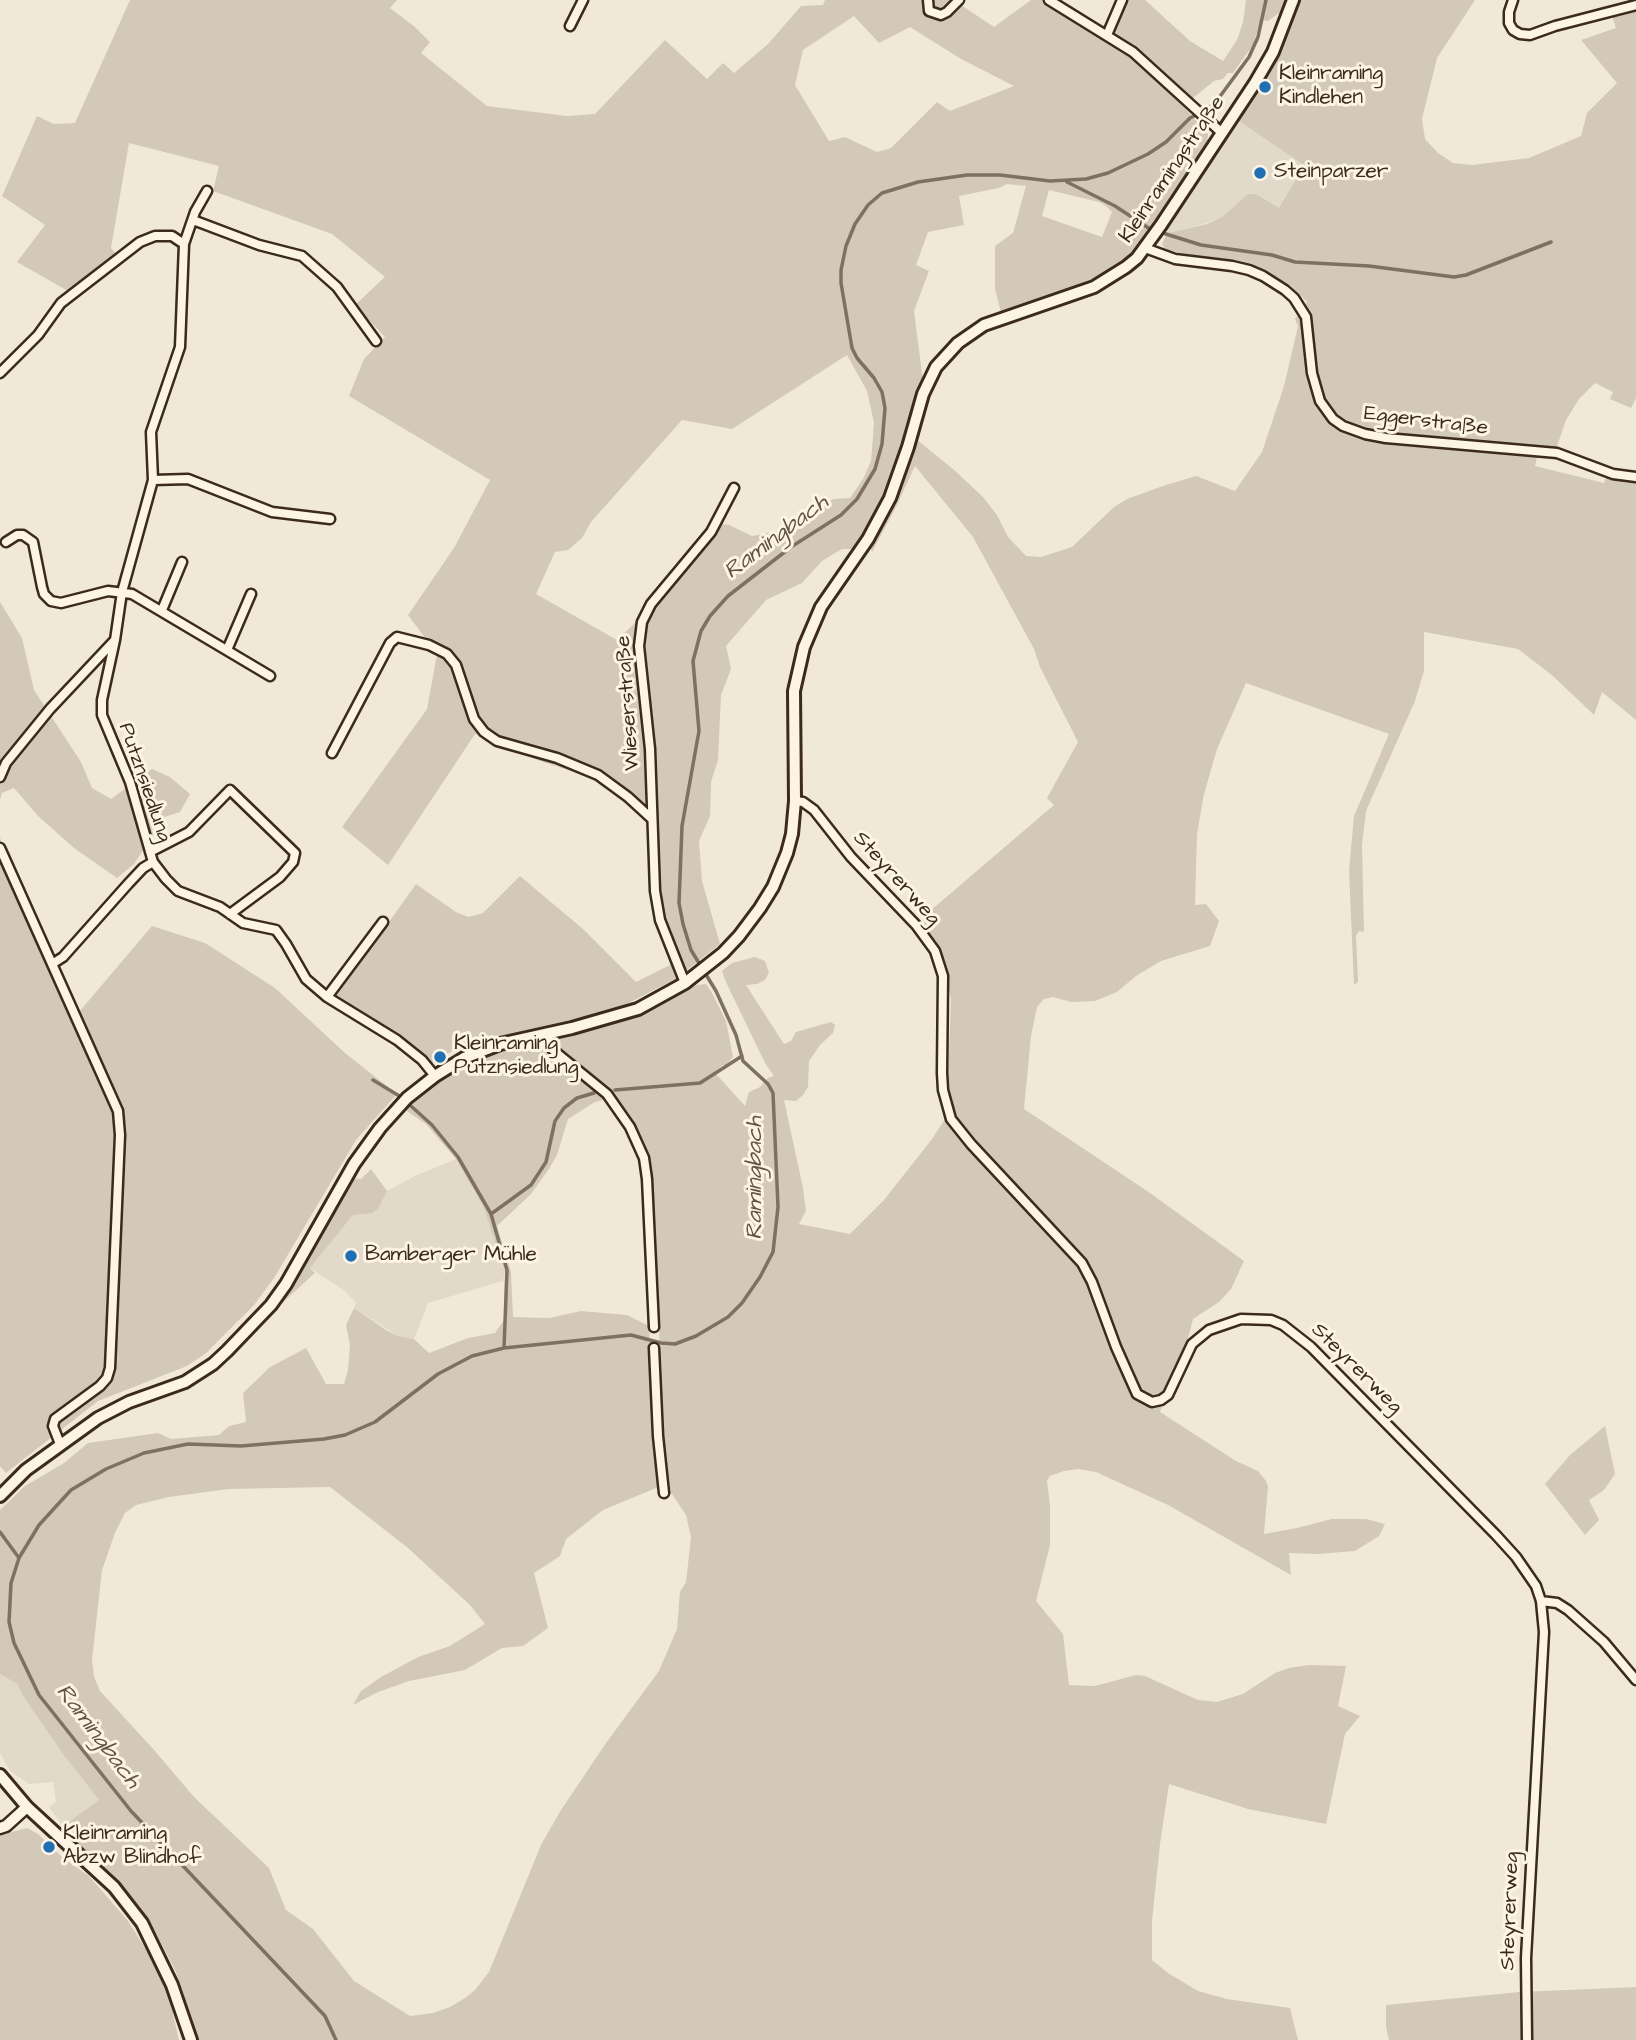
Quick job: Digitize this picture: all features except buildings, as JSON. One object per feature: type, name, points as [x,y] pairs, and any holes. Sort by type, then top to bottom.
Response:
[{"type":"main road","name":"Kleinramingstraße","points":[[0,1496],[26,1470],[114,1408],[167,1390],[197,1376],[235,1344],[271,1305],[286,1284],[354,1164],[380,1128],[405,1100],[435,1076],[481,1051],[638,1009],[688,981],[723,953],[750,922],[773,887],[789,844],[795,801],[793,711],[798,667],[804,647],[821,607],[868,539],[890,498],[923,394],[936,367],[958,343],[984,325],[1094,287],[1126,267],[1147,246],[1273,52],[1293,0]]},
{"type":"main road","points":[[0,1775],[27,1807],[114,1887],[142,1923],[172,1984],[191,2040]]},
{"type":"street","points":[[570,26],[583,0]]},
{"type":"street","points":[[928,0],[929,10],[941,15],[959,0]]},
{"type":"street","points":[[1049,0],[1107,35],[1154,69],[1222,132]]},
{"type":"street","points":[[1107,35],[1122,0]]},
{"type":"street","points":[[1513,0],[1509,23],[1513,30],[1530,35],[1636,5]]},
{"type":"street","name":"Putznsiedlung","points":[[207,191],[184,244],[180,346],[151,432],[153,480],[122,592],[116,640],[102,700],[102,715],[130,782],[153,862],[166,879],[178,891],[220,907],[243,923],[276,930],[306,979],[327,997],[397,1040],[422,1060],[435,1076]]},
{"type":"street","points":[[193,220],[259,245],[302,256],[337,287],[376,341]]},
{"type":"street","points":[[0,373],[38,335],[61,303],[140,242],[155,236],[172,236],[184,244]]},
{"type":"street","name":"Eggerstraße","points":[[1147,246],[1175,259],[1249,270],[1263,276],[1294,298],[1306,317],[1312,373],[1320,401],[1333,419],[1343,426],[1365,435],[1386,438],[1558,453],[1613,474],[1636,477]]},
{"type":"street","points":[[153,480],[188,480],[272,512],[330,519]]},
{"type":"street","name":"Wieserstraße","points":[[688,981],[660,920],[655,891],[650,749],[639,646],[642,622],[651,604],[711,532],[733,488]]},
{"type":"street","points":[[6,542],[17,535],[33,542],[44,594],[51,601],[61,603],[101,592],[122,592],[139,596],[270,676]]},
{"type":"street","points":[[162,610],[182,562]]},
{"type":"street","points":[[227,650],[251,594]]},
{"type":"street","name":"Wieserstraße","points":[[332,753],[390,643],[397,636],[429,645],[447,654],[456,665],[474,719],[484,732],[497,741],[557,758],[598,775],[628,797],[652,820]]},
{"type":"street","points":[[0,778],[6,762],[116,640]]},
{"type":"street","points":[[150,852],[189,832],[230,790],[295,853],[293,862],[280,877],[230,914]]},
{"type":"street","name":"Steyrerweg","points":[[795,801],[803,802],[814,810],[851,857],[916,925],[935,951],[943,976],[942,1073],[943,1090],[951,1119],[1082,1263],[1137,1394],[1152,1402],[1168,1395],[1192,1344],[1209,1330],[1241,1319],[1271,1320],[1283,1325],[1311,1347],[1496,1535],[1527,1571],[1536,1586],[1541,1601],[1544,1632],[1527,1945],[1527,2040]]},
{"type":"street","points":[[0,848],[118,1111],[120,1135],[110,1368],[107,1378],[100,1386],[55,1419],[52,1426],[60,1444]]},
{"type":"street","name":"Putznsiedlung","points":[[52,964],[63,957],[135,876],[153,862]]},
{"type":"street","points":[[327,997],[383,922]]},
{"type":"street","points":[[546,1033],[553,1049],[607,1094],[630,1127],[644,1158],[654,1327]]},
{"type":"street","points":[[654,1349],[664,1493]]},
{"type":"street","points":[[1541,1601],[1558,1602],[1568,1609],[1604,1642],[1636,1679]]},
{"type":"street","points":[[0,1828],[27,1807]]},
{"type":"shaded area","points":[[130,0],[397,0],[390,8],[430,42],[421,53],[487,106],[567,116],[595,114],[665,40],[707,79],[723,63],[734,73],[768,44],[801,6],[823,5],[825,0],[964,0],[961,5],[994,27],[1031,0],[1054,0],[1065,9],[1102,26],[1108,22],[1116,0],[1145,0],[1190,41],[1223,61],[1237,40],[1246,0],[1288,0],[1282,11],[1268,21],[1261,20],[1253,45],[1233,73],[1214,81],[1183,106],[1208,134],[1207,146],[1142,242],[1120,264],[1101,277],[1043,300],[1001,312],[995,289],[995,246],[1013,233],[1026,186],[1007,184],[959,196],[964,225],[928,232],[916,265],[929,271],[914,311],[923,381],[911,408],[893,477],[880,509],[853,549],[842,549],[822,561],[802,583],[766,600],[726,646],[731,669],[721,695],[718,760],[711,782],[710,816],[699,841],[702,881],[720,944],[677,978],[625,1005],[456,1049],[432,1063],[337,995],[416,884],[456,912],[468,917],[483,913],[520,876],[583,929],[636,982],[670,965],[653,902],[648,819],[612,789],[584,775],[540,761],[475,734],[388,865],[342,827],[427,709],[437,654],[408,615],[454,548],[490,480],[349,396],[364,359],[385,337],[355,305],[385,277],[332,234],[213,191],[219,166],[129,143],[111,248],[116,254],[68,291],[17,262],[45,225],[2,196],[37,116],[54,124],[75,123]],"holes":[[[854,16],[879,43],[910,27],[961,59],[1014,86],[950,111],[937,102],[891,148],[877,152],[845,137],[829,141],[795,85],[803,50]],[[1049,190],[1099,202],[1112,212],[1102,237],[1042,216]],[[847,355],[867,391],[874,423],[871,461],[850,498],[834,499],[813,508],[777,531],[752,536],[729,525],[711,523],[656,590],[634,624],[617,640],[536,594],[555,552],[568,550],[582,538],[591,522],[682,420],[732,429]]]},
{"type":"shaded area","points":[[1297,0],[1475,0],[1437,58],[1422,119],[1425,139],[1438,153],[1453,163],[1472,165],[1529,158],[1581,136],[1587,113],[1617,83],[1581,40],[1616,28],[1612,16],[1636,9],[1636,398],[1631,408],[1610,399],[1613,392],[1595,383],[1579,399],[1566,420],[1556,449],[1540,446],[1535,466],[1604,483],[1607,475],[1636,479],[1636,720],[1602,692],[1594,715],[1553,676],[1518,649],[1424,632],[1424,671],[1415,701],[1366,811],[1362,845],[1364,932],[1359,931],[1356,936],[1358,982],[1354,985],[1349,870],[1354,816],[1389,734],[1246,683],[1217,749],[1204,794],[1197,834],[1195,905],[1206,904],[1219,921],[1210,946],[1161,961],[1136,976],[1117,992],[1095,1001],[1071,1002],[1053,997],[1044,999],[1037,1007],[1031,1036],[1024,1109],[1150,1193],[1244,1261],[1231,1289],[1219,1302],[1193,1319],[1160,1412],[1236,1461],[1258,1471],[1268,1487],[1264,1534],[1332,1519],[1366,1519],[1385,1524],[1379,1536],[1355,1551],[1289,1553],[1291,1575],[1168,1505],[1096,1472],[1078,1469],[1064,1471],[1050,1476],[1047,1481],[1050,1545],[1036,1601],[1063,1634],[1069,1685],[1095,1686],[1136,1675],[1145,1676],[1198,1700],[1217,1702],[1243,1694],[1275,1673],[1289,1668],[1309,1665],[1346,1666],[1338,1706],[1360,1716],[1345,1734],[1326,1824],[1248,1809],[1169,1784],[1160,1844],[1152,1921],[1152,1960],[1198,1991],[1227,1999],[1290,2008],[1298,2040],[198,2040],[176,1972],[155,1931],[138,1905],[110,1873],[68,1834],[63,1826],[99,1800],[63,1754],[17,1684],[0,1674],[0,1510],[25,1486],[64,1463],[88,1443],[158,1433],[171,1439],[219,1435],[229,1426],[246,1422],[243,1393],[270,1367],[306,1348],[326,1384],[344,1384],[350,1345],[346,1325],[354,1308],[386,1330],[414,1339],[429,1353],[468,1338],[495,1333],[504,1320],[505,1271],[483,1206],[456,1159],[426,1124],[404,1109],[462,1064],[486,1054],[513,1051],[538,1044],[581,1075],[605,1097],[568,1119],[557,1155],[549,1169],[531,1194],[497,1226],[511,1272],[513,1317],[549,1318],[581,1311],[627,1315],[649,1326],[650,1349],[660,1349],[652,1190],[643,1147],[613,1096],[605,1086],[562,1053],[557,1039],[558,1035],[628,1018],[691,986],[706,984],[726,1021],[733,1057],[708,1077],[716,1074],[745,1106],[749,1092],[774,1076],[765,1063],[725,980],[722,971],[732,963],[755,957],[765,961],[769,973],[765,980],[746,985],[784,1044],[791,1041],[796,1032],[831,1022],[835,1025],[833,1033],[809,1061],[808,1087],[803,1095],[796,1101],[784,1100],[806,1211],[799,1224],[850,1234],[884,1200],[932,1139],[952,1108],[948,1083],[951,999],[943,959],[924,924],[925,918],[1054,805],[1047,798],[1078,742],[1040,667],[1034,649],[973,537],[915,466],[872,552],[870,546],[906,471],[916,439],[983,497],[997,515],[1008,537],[1026,556],[1041,557],[1072,547],[1114,507],[1127,499],[1163,486],[1196,476],[1235,491],[1262,452],[1284,386],[1298,326],[1295,319],[1307,302],[1290,285],[1252,266],[1166,250],[1162,244],[1167,233],[1207,224],[1222,217],[1248,194],[1256,194],[1279,208],[1304,165],[1239,121],[1262,88],[1265,90],[1268,85],[1265,83]],"holes":[[[330,1487],[408,1548],[470,1605],[485,1624],[450,1646],[418,1657],[381,1677],[361,1691],[353,1705],[378,1692],[409,1681],[465,1670],[502,1648],[523,1646],[548,1628],[534,1573],[560,1556],[566,1539],[603,1510],[656,1488],[672,1494],[686,1515],[691,1537],[686,1582],[680,1592],[677,1629],[659,1671],[606,1743],[541,1845],[489,1972],[475,1990],[450,2007],[433,2013],[410,2016],[354,1981],[313,1929],[286,1910],[269,1868],[194,1797],[100,1691],[94,1677],[92,1660],[102,1570],[125,1513],[136,1505],[169,1497],[229,1489]]]},
{"type":"shaded area","points":[[1239,121],[1304,164],[1279,208],[1256,194],[1248,194],[1222,217],[1167,233],[1166,228]]},
{"type":"shaded area","points":[[0,602],[22,638],[34,690],[81,762],[92,788],[111,799],[152,769],[170,777],[190,794],[180,812],[161,818],[152,829],[153,835],[134,864],[117,878],[74,848],[38,816],[14,788],[2,793],[0,800]]},
{"type":"shaded area","points":[[0,837],[4,854],[79,1012],[152,926],[205,943],[275,988],[345,1053],[397,1094],[356,1140],[274,1278],[254,1305],[205,1354],[187,1366],[98,1401],[6,1473],[0,1466]]},
{"type":"shaded area","points":[[456,1159],[483,1206],[505,1271],[503,1281],[428,1303],[414,1339],[398,1336],[354,1308],[356,1303],[345,1291],[310,1268],[353,1215],[378,1209],[387,1191]]},
{"type":"shaded area","points":[[371,1169],[387,1191],[378,1209],[372,1213],[353,1215],[310,1268],[315,1273],[280,1302],[350,1179],[361,1179]]},
{"type":"shaded area","points":[[1605,1426],[1615,1474],[1604,1490],[1589,1500],[1599,1520],[1585,1535],[1545,1484],[1570,1455]]},
{"type":"shaded area","points":[[0,1674],[17,1684],[63,1754],[99,1800],[63,1826],[49,1807],[56,1802],[53,1782],[29,1784],[10,1771],[0,1753]]},
{"type":"shaded area","points":[[27,1828],[89,1876],[128,1921],[149,1954],[169,1997],[179,2040],[0,2040],[0,1835]]},
{"type":"shaded area","points":[[1636,1987],[1636,2040],[1389,2040],[1386,2027],[1386,2005],[1520,1992]]},
{"type":"waterway","name":"Ramingbach","points":[[336,2040],[325,2016],[131,1811],[39,1695],[14,1643],[9,1622],[11,1583],[19,1558],[39,1525],[71,1490],[106,1469],[144,1453],[188,1444],[241,1446],[345,1435],[375,1422],[438,1374],[472,1356],[504,1348],[631,1335],[675,1344],[696,1336],[728,1317],[742,1303],[773,1252],[778,1207],[773,1093],[768,1084],[743,1061],[736,1035],[716,991],[691,950],[679,903],[682,826],[699,731],[693,661],[701,631],[728,596],[791,547],[841,515],[857,499],[875,469],[882,444],[885,408],[882,392],[852,348],[841,283],[846,246],[855,224],[868,205],[882,193],[918,182],[967,175],[1000,175],[1050,181],[1086,179],[1108,173],[1148,154],[1166,142],[1190,118],[1208,109],[1221,95],[1249,57],[1258,37],[1266,0]]},
{"type":"waterway","points":[[1067,182],[1115,206],[1150,229],[1201,245],[1272,255],[1295,262],[1369,266],[1454,277],[1466,275],[1551,242]]},
{"type":"waterway","name":"Ramingbach","points":[[615,1090],[700,1083],[742,1056]]},
{"type":"waterway","points":[[373,1080],[401,1097],[432,1125],[458,1157],[491,1214]]},
{"type":"waterway","name":"Ramingbach","points":[[504,1348],[507,1270],[491,1214],[531,1185],[546,1162],[555,1121],[564,1108],[577,1098],[594,1093]]},
{"type":"waterway","points":[[0,1532],[19,1558]]},
{"type":"place","name":"Kleinraming Kindlehen","points":[[1265,87]]},
{"type":"place","name":"Steinparzer","points":[[1260,173]]},
{"type":"place","name":"Kleinraming Putznsiedlung","points":[[440,1057]]},
{"type":"place","name":"Bamberger Mühle","points":[[351,1256]]},
{"type":"place","name":"Kleinraming Abzw Blindhof","points":[[49,1847]]}]
